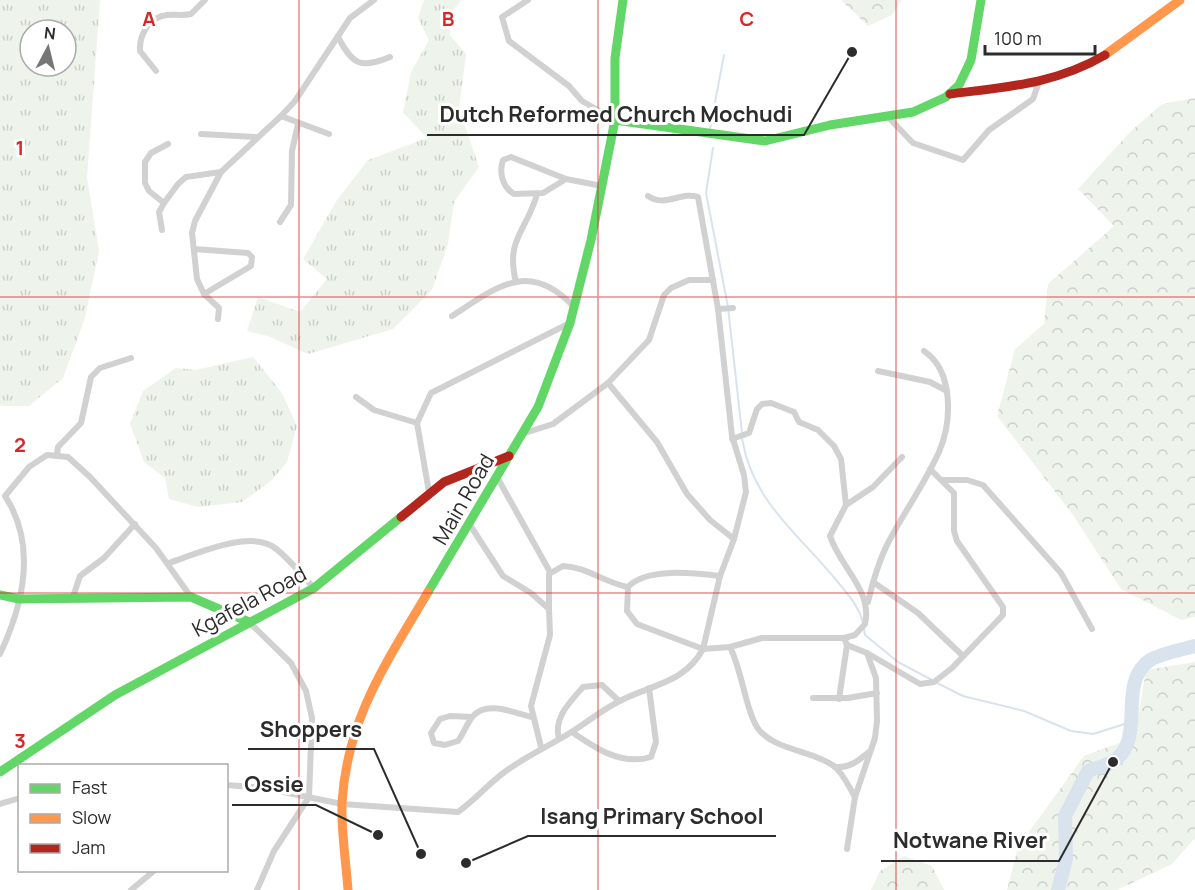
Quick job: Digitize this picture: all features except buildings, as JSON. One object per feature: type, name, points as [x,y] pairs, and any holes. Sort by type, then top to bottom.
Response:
[{"type":"street","points":[[156,71],[140,51],[142,35],[150,22],[166,15],[191,14],[206,0]]},
{"type":"street","points":[[218,319],[219,308],[204,294],[197,279],[194,249],[195,221],[221,172],[295,101],[350,18],[374,0]]},
{"type":"street","points":[[528,0],[506,12],[502,17],[509,41],[569,86],[582,101],[615,120],[765,141],[786,139],[840,123],[889,118],[928,106],[950,94],[964,78],[968,67],[981,0]]},
{"type":"street","name":"Main Road","points":[[348,890],[342,804],[347,764],[359,715],[386,663],[525,433],[538,407],[575,307],[615,120],[615,58],[623,0]]},
{"type":"street","points":[[950,94],[1039,82],[1104,55],[1153,23],[1180,0]]},
{"type":"street","points":[[338,37],[347,54],[359,63],[373,64],[390,57]]},
{"type":"street","points":[[889,118],[913,143],[963,160],[989,130],[1033,99],[1039,82]]},
{"type":"street","points":[[281,116],[329,134]]},
{"type":"street","points":[[280,222],[291,205],[292,151],[298,124]]},
{"type":"street","points":[[201,134],[255,137]]},
{"type":"street","points":[[164,203],[149,191],[145,183],[145,162],[151,153],[168,144]]},
{"type":"street","points":[[566,179],[537,194],[514,194],[508,191],[501,172],[503,160],[511,157],[530,162],[566,179],[602,186]]},
{"type":"street","points":[[162,230],[159,212],[177,184],[186,177],[221,172]]},
{"type":"street","points":[[516,282],[512,256],[514,243],[528,220],[537,194]]},
{"type":"street","points":[[228,785],[264,788],[342,804],[458,813],[505,771],[541,747],[572,732],[619,701],[686,671],[703,649],[720,576],[734,540],[746,492],[744,475],[736,438],[720,309],[698,197],[690,195],[662,202],[648,196]]},
{"type":"street","points":[[194,249],[248,252],[252,256],[253,263],[247,268],[204,294]]},
{"type":"street","points":[[525,433],[553,424],[608,383],[649,340],[664,295],[680,283],[689,280],[713,280]]},
{"type":"street","points":[[452,316],[492,291],[516,282],[541,282],[553,286],[575,307]]},
{"type":"street","points":[[720,309],[733,308]]},
{"type":"street","points":[[429,492],[417,423],[431,393],[570,323]]},
{"type":"street","points":[[720,576],[664,574],[640,577],[628,587],[627,610],[637,624],[703,649],[730,647],[762,638],[844,638],[855,635],[866,624],[873,582],[887,543],[930,469],[945,432],[947,391],[939,364],[924,351]]},
{"type":"street","points":[[57,454],[58,447],[81,423],[91,377],[100,368],[131,358]]},
{"type":"street","points":[[878,371],[930,382],[947,391]]},
{"type":"street","points":[[608,383],[657,442],[687,494],[710,520],[734,540]]},
{"type":"street","points":[[356,397],[374,410],[417,423]]},
{"type":"street","points":[[736,438],[747,434],[757,409],[762,404],[771,403],[794,412],[799,422],[818,430],[834,446],[841,459],[846,505]]},
{"type":"street","points":[[0,654],[19,599],[25,563],[23,536],[15,511],[2,498],[28,467],[47,455],[57,454],[68,457],[135,524],[168,563],[190,597]]},
{"type":"street","name":"Kgafela Road","points":[[0,772],[50,736],[115,695],[314,588],[444,482],[509,456]]},
{"type":"street","points":[[868,602],[842,561],[830,536],[846,505],[873,487],[902,457]]},
{"type":"street","points":[[847,645],[867,653],[920,684],[934,682],[1002,618],[1004,610],[957,541],[954,531],[955,497],[930,469]]},
{"type":"street","points":[[497,477],[550,572],[550,635],[534,688],[532,717],[541,747]]},
{"type":"street","points":[[942,480],[967,480],[983,485],[1061,573],[1092,629]]},
{"type":"street","points":[[73,597],[80,576],[104,558],[135,524]]},
{"type":"street","points":[[470,525],[503,576],[531,593],[549,609]]},
{"type":"street","points":[[168,563],[227,544],[260,541],[274,547],[314,588]]},
{"type":"street","points":[[550,572],[563,566],[572,566],[615,585],[628,587]]},
{"type":"street","points":[[873,582],[918,613],[963,656]]},
{"type":"street","points":[[0,595],[19,599],[190,597],[249,622],[291,663],[306,691],[312,718],[309,797],[274,851],[257,890]]},
{"type":"street","points":[[838,699],[847,645],[844,638]]},
{"type":"street","points":[[730,647],[743,680],[754,722],[760,730],[776,741],[815,756],[835,767],[855,797]]},
{"type":"street","points":[[847,849],[855,797],[875,738],[877,693],[874,667],[867,653]]},
{"type":"street","points":[[559,739],[556,730],[562,714],[583,687],[602,685],[619,701]]},
{"type":"street","points":[[572,732],[591,745],[630,762],[651,757],[656,742],[649,688]]},
{"type":"street","points":[[813,698],[838,699],[877,693]]},
{"type":"street","points":[[472,717],[450,716],[440,719],[431,733],[434,742],[445,745],[458,741],[472,717],[482,709],[492,708],[532,717]]},
{"type":"street","points":[[835,767],[854,764],[869,752]]},
{"type":"street","points":[[0,804],[18,799]]},
{"type":"street","points":[[130,890],[152,872]]},
{"type":"green space","points":[[0,0],[100,0],[87,178],[99,251],[85,318],[63,378],[29,406],[0,406]]},
{"type":"green space","points":[[424,0],[462,0],[452,11],[450,35],[466,54],[459,109],[479,167],[454,202],[448,244],[432,290],[393,329],[308,354],[268,336],[247,331],[258,297],[300,312],[327,279],[303,259],[337,200],[368,160],[427,138],[403,112],[411,72],[429,40],[418,18]]},
{"type":"green space","points":[[841,0],[902,0],[892,15],[868,26]]},
{"type":"green space","points":[[1195,98],[1195,617],[1181,620],[1121,589],[1073,515],[997,416],[1015,349],[1044,324],[1048,284],[1114,226],[1078,189],[1131,131],[1162,104]]},
{"type":"green space","points":[[253,357],[282,393],[297,426],[287,462],[271,481],[242,502],[198,507],[169,499],[165,478],[144,462],[130,424],[143,391],[176,368],[196,370]]},
{"type":"green space","points":[[1195,662],[1195,838],[1172,864],[1117,890],[1007,890],[1018,847],[1084,756],[1135,737],[1146,670]]},
{"type":"green space","points":[[904,856],[932,866],[944,890],[871,890],[880,871]]},
{"type":"waterway","points":[[710,129],[724,55]]},
{"type":"waterway","points":[[713,148],[706,193],[728,307],[742,433]]},
{"type":"waterway","points":[[742,438],[747,461],[766,499],[849,596],[859,611],[863,623]]},
{"type":"waterway","points":[[864,629],[865,635],[898,662],[932,680]]},
{"type":"waterway","points":[[1058,890],[1066,859],[1065,816],[1088,771],[1111,763],[1124,751],[1129,739],[1132,696],[1140,670],[1150,660],[1195,646]]},
{"type":"waterway","points":[[937,683],[963,696],[1024,711],[1071,731],[1093,734],[1131,722]]},
{"type":"traffic: fast","points":[[428,592],[538,407],[570,323],[591,240],[615,120],[615,58],[623,0]]},
{"type":"traffic: fast","points":[[615,120],[765,141],[830,125],[913,112],[946,97],[959,85],[971,60],[981,0]]},
{"type":"traffic: fast","points":[[0,772],[115,695],[314,588],[401,517]]},
{"type":"traffic: fast","points":[[0,595],[19,599],[191,597],[249,622]]},
{"type":"traffic: slow","points":[[1105,55],[1180,0]]},
{"type":"traffic: slow","points":[[348,890],[342,803],[345,772],[352,744],[361,717],[384,667],[428,592]]},
{"type":"traffic: jam","points":[[950,94],[1030,83],[1087,65],[1105,55]]},
{"type":"traffic: jam","points":[[401,517],[444,482],[509,456]]},
{"type":"place","name":"Dutch Reformed Church Mochudi","points":[[852,52]]},
{"type":"place","name":"Notwane River","points":[[1113,762]]},
{"type":"place","name":"Ossie","points":[[378,835]]},
{"type":"place","name":"Shoppers","points":[[421,854]]},
{"type":"place","name":"Isang Primary School","points":[[466,863]]}]
